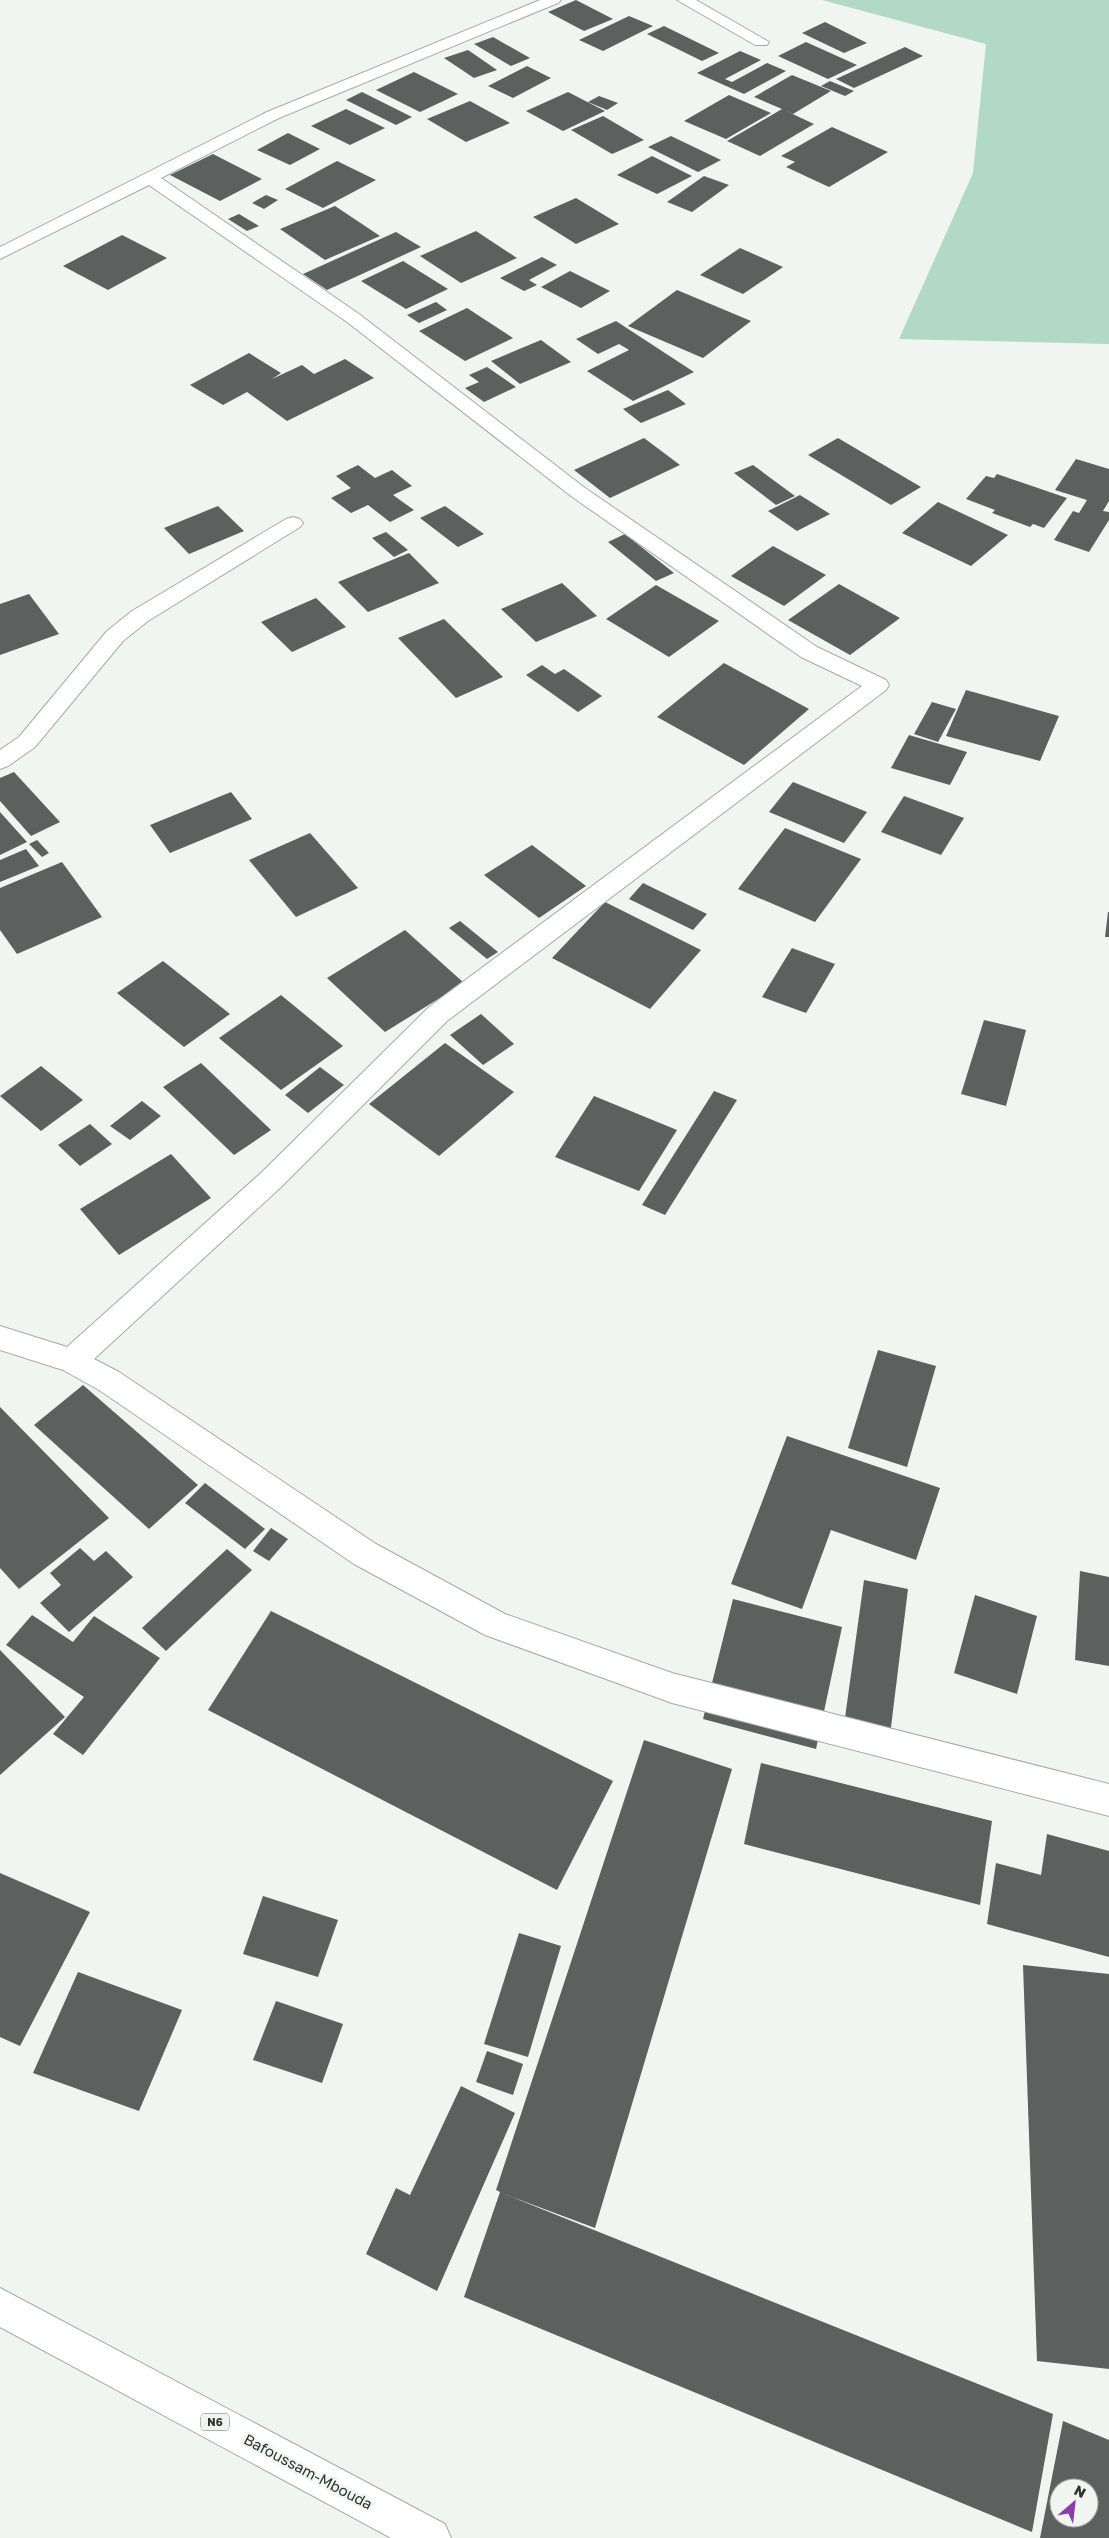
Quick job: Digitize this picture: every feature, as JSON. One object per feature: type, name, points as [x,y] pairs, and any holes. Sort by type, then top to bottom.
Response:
[{"type":"main road","points":[[0,254],[273,115],[553,0]]},
{"type":"main road","points":[[685,0],[760,42]]},
{"type":"main road","points":[[72,1361],[271,1180],[438,1014],[878,685],[809,652],[586,498],[354,318],[151,178]]},
{"type":"main road","points":[[0,761],[27,742],[116,636],[140,616],[293,523]]},
{"type":"main road","points":[[0,1338],[72,1361],[109,1381],[365,1554],[496,1625],[672,1688],[1109,1800]]},
{"type":"main road","name":"Bafoussam-Mbouda","points":[[0,2307],[430,2538]]},
{"type":"green space","points":[[822,0],[1109,0],[1109,344],[899,339],[973,173],[986,44]]},
{"type":"building","points":[[576,0],[613,19],[584,31],[548,12]]},
{"type":"building","points":[[629,16],[653,26],[603,51],[579,40]]},
{"type":"building","points":[[825,22],[867,43],[844,53],[802,33]]},
{"type":"building","points":[[664,26],[719,53],[702,61],[647,34]]},
{"type":"building","points":[[493,37],[530,58],[511,66],[474,44]]},
{"type":"building","points":[[806,42],[857,65],[828,79],[778,56]]},
{"type":"building","points":[[905,47],[923,56],[854,88],[836,79]]},
{"type":"building","points":[[468,50],[497,70],[474,78],[444,58]]},
{"type":"building","points":[[740,51],[761,60],[725,79],[732,82],[767,63],[786,71],[744,94],[697,73]]},
{"type":"building","points":[[527,66],[551,78],[513,98],[488,86]]},
{"type":"building","points":[[414,72],[458,94],[420,112],[376,90]]},
{"type":"building","points":[[792,75],[831,91],[793,114],[784,110],[814,124],[760,156],[727,141],[782,109],[754,97]]},
{"type":"building","points":[[830,81],[854,91],[845,96],[821,86]]},
{"type":"building","points":[[362,92],[412,117],[396,125],[346,100]]},
{"type":"building","points":[[568,92],[605,111],[563,131],[526,111]]},
{"type":"building","points":[[729,95],[771,113],[726,139],[684,121]]},
{"type":"building","points":[[599,96],[618,103],[607,110],[588,102]]},
{"type":"building","points":[[470,101],[510,123],[466,142],[427,119]]},
{"type":"building","points":[[346,109],[385,128],[350,145],[311,126]]},
{"type":"building","points":[[603,116],[644,140],[612,154],[571,130]]},
{"type":"building","points":[[832,127],[888,152],[829,187],[786,167],[795,162],[781,156]]},
{"type":"building","points":[[288,133],[320,149],[290,165],[257,150]]},
{"type":"building","points":[[671,136],[721,160],[698,172],[648,147]]},
{"type":"building","points":[[213,154],[262,179],[220,201],[170,175]]},
{"type":"building","points":[[652,156],[692,176],[657,194],[617,175]]},
{"type":"building","points":[[337,161],[376,180],[323,208],[285,189]]},
{"type":"building","points":[[704,176],[729,185],[692,212],[667,202]]},
{"type":"building","points":[[266,195],[278,200],[264,209],[252,203]]},
{"type":"building","points":[[576,198],[619,224],[576,244],[533,217]]},
{"type":"building","points":[[335,206],[380,236],[325,260],[280,229]]},
{"type":"building","points":[[239,214],[259,226],[247,231],[228,219]]},
{"type":"building","points":[[476,231],[517,258],[461,283],[420,256]]},
{"type":"building","points":[[396,232],[421,247],[327,290],[303,274]]},
{"type":"building","points":[[122,235],[167,258],[108,290],[63,266]]},
{"type":"building","points":[[740,248],[783,267],[743,294],[700,275]]},
{"type":"building","points":[[542,257],[557,265],[529,280],[537,285],[524,291],[500,278]]},
{"type":"building","points":[[403,261],[448,289],[406,309],[361,281]]},
{"type":"building","points":[[570,271],[610,291],[581,308],[541,287]]},
{"type":"building","points":[[677,290],[751,321],[703,358],[628,326]]},
{"type":"building","points":[[436,302],[447,310],[419,323],[407,315]]},
{"type":"building","points":[[467,308],[513,338],[465,361],[419,331]]},
{"type":"building","points":[[616,321],[694,372],[633,401],[587,371],[629,350],[619,344],[598,354],[576,339]]},
{"type":"building","points":[[541,340],[571,362],[520,384],[491,361]]},
{"type":"building","points":[[249,353],[281,373],[272,379],[302,365],[314,374],[345,359],[374,378],[287,421],[247,392],[223,405],[190,385]]},
{"type":"building","points":[[487,367],[516,387],[484,402],[465,388],[479,382],[469,375]]},
{"type":"building","points":[[668,390],[686,404],[641,423],[623,409]]},
{"type":"building","points":[[644,438],[680,465],[610,498],[574,470]]},
{"type":"building","points":[[838,438],[921,487],[891,505],[808,455]]},
{"type":"building","points":[[1076,459],[1109,469],[1109,501],[1103,511],[1109,512],[1109,520],[1089,552],[1054,540],[1073,511],[1079,513],[1087,500],[1055,490]]},
{"type":"building","points":[[358,465],[375,478],[392,470],[412,486],[393,495],[414,510],[390,522],[368,505],[351,513],[331,498],[351,488],[336,476]]},
{"type":"building","points":[[753,465],[795,496],[776,505],[734,473]]},
{"type":"building","points":[[997,474],[1067,498],[1044,528],[1033,524],[1030,527],[992,513],[995,510],[966,499],[986,476],[994,478]]},
{"type":"building","points":[[800,495],[830,514],[797,531],[768,511]]},
{"type":"building","points":[[938,502],[1008,535],[971,566],[902,533]]},
{"type":"building","points":[[218,506],[244,531],[189,554],[164,528]]},
{"type":"building","points":[[445,506],[484,534],[458,547],[420,518]]},
{"type":"building","points":[[386,532],[408,550],[394,557],[372,538]]},
{"type":"building","points":[[625,534],[674,573],[656,581],[608,542]]},
{"type":"building","points":[[773,546],[826,575],[784,606],[731,576]]},
{"type":"building","points":[[409,553],[439,583],[368,612],[338,582]]},
{"type":"building","points":[[562,583],[597,616],[536,642],[501,609]]},
{"type":"building","points":[[839,584],[900,618],[850,655],[788,620]]},
{"type":"building","points":[[656,585],[719,621],[669,657],[606,619]]},
{"type":"building","points":[[29,594],[59,634],[0,655],[0,604]]},
{"type":"building","points":[[316,598],[346,627],[292,652],[261,622]]},
{"type":"building","points":[[444,619],[503,677],[456,698],[398,638]]},
{"type":"building","points":[[724,663],[809,709],[744,765],[657,717]]},
{"type":"building","points":[[542,665],[555,674],[564,669],[602,696],[578,712],[526,675]]},
{"type":"building","points":[[966,690],[1059,716],[1040,761],[946,736]]},
{"type":"building","points":[[932,702],[956,709],[938,742],[914,734]]},
{"type":"building","points":[[909,735],[967,752],[950,785],[891,768]]},
{"type":"building","points":[[14,772],[60,822],[31,836],[0,801],[0,778]]},
{"type":"building","points":[[793,782],[867,812],[844,843],[769,812]]},
{"type":"building","points":[[231,792],[252,819],[170,853],[150,825]]},
{"type":"building","points":[[904,796],[964,818],[941,855],[881,832]]},
{"type":"building","points":[[0,812],[27,842],[0,855]]},
{"type":"building","points":[[785,828],[861,859],[815,922],[738,889]]},
{"type":"building","points":[[310,833],[358,888],[296,917],[249,860]]},
{"type":"building","points":[[37,840],[49,853],[42,857],[29,844]]},
{"type":"building","points":[[532,845],[586,886],[539,918],[484,875]]},
{"type":"building","points":[[26,849],[39,866],[0,882],[0,860]]},
{"type":"building","points":[[62,862],[102,917],[17,954],[0,930],[0,888]]},
{"type":"building","points":[[643,883],[707,914],[693,930],[629,899]]},
{"type":"building","points":[[605,902],[701,950],[650,1009],[552,958]]},
{"type":"building","points":[[1108,912],[1109,937],[1105,937]]},
{"type":"building","points":[[460,921],[498,952],[487,959],[449,928]]},
{"type":"building","points":[[405,930],[464,983],[385,1032],[327,978]]},
{"type":"building","points":[[792,948],[835,964],[806,1013],[762,997]]},
{"type":"building","points":[[163,961],[230,1014],[184,1047],[117,993]]},
{"type":"building","points":[[281,995],[343,1046],[281,1090],[219,1038]]},
{"type":"building","points":[[481,1014],[514,1044],[483,1065],[450,1035]]},
{"type":"building","points":[[984,1020],[1026,1030],[1006,1106],[961,1094]]},
{"type":"building","points":[[445,1043],[514,1092],[439,1156],[369,1104]]},
{"type":"building","points":[[201,1063],[271,1130],[234,1155],[163,1087]]},
{"type":"building","points":[[41,1066],[83,1100],[41,1131],[0,1096]]},
{"type":"building","points":[[320,1067],[344,1085],[308,1113],[285,1095]]},
{"type":"building","points":[[714,1091],[737,1100],[665,1215],[642,1205]]},
{"type":"building","points":[[594,1096],[677,1130],[639,1191],[555,1157]]},
{"type":"building","points":[[142,1101],[161,1116],[130,1140],[110,1126]]},
{"type":"building","points":[[90,1124],[112,1144],[80,1166],[58,1145]]},
{"type":"building","points":[[171,1154],[211,1198],[119,1255],[80,1209]]},
{"type":"building","points":[[878,1350],[936,1366],[907,1467],[848,1448]]},
{"type":"building","points":[[83,1385],[198,1485],[149,1529],[34,1425]]},
{"type":"building","points":[[0,1407],[109,1518],[19,1589],[0,1568]]},
{"type":"building","points":[[787,1436],[940,1488],[916,1560],[831,1530],[802,1609],[731,1584]]},
{"type":"building","points":[[205,1483],[265,1529],[245,1549],[185,1503]]},
{"type":"building","points":[[271,1528],[288,1539],[269,1561],[253,1551]]},
{"type":"building","points":[[80,1548],[94,1561],[106,1551],[133,1577],[69,1632],[40,1603],[61,1585],[50,1573]]},
{"type":"building","points":[[227,1549],[252,1570],[166,1651],[142,1628]]},
{"type":"building","points":[[1080,1571],[1109,1577],[1109,1666],[1075,1660]]},
{"type":"building","points":[[864,1580],[908,1589],[890,1735],[844,1725]]},
{"type":"building","points":[[975,1595],[1037,1616],[1017,1694],[954,1673]]},
{"type":"building","points":[[733,1599],[842,1627],[816,1749],[703,1719]]},
{"type":"building","points":[[271,1611],[613,1781],[557,1890],[208,1710]]},
{"type":"building","points":[[32,1615],[73,1642],[94,1616],[160,1658],[83,1755],[53,1734],[84,1697],[6,1645]]},
{"type":"building","points":[[0,1650],[65,1717],[0,1775]]},
{"type":"building","points":[[644,1740],[732,1769],[595,2228],[504,2194],[1053,2414],[1032,2532],[464,2297],[500,2192],[496,2190]]},
{"type":"building","points":[[761,1763],[992,1821],[980,1905],[744,1844]]},
{"type":"building","points":[[1047,1834],[1109,1851],[1109,1957],[987,1924],[996,1863],[1041,1875]]},
{"type":"building","points":[[0,1873],[90,1912],[20,2046],[0,2037]]},
{"type":"building","points":[[263,1896],[338,1920],[318,1977],[243,1954]]},
{"type":"building","points":[[519,1933],[561,1946],[528,2057],[484,2044]]},
{"type":"building","points":[[1023,1965],[1109,1974],[1109,2369],[1037,2361]]},
{"type":"building","points":[[78,1972],[182,2010],[139,2111],[33,2073]]},
{"type":"building","points":[[276,2001],[343,2024],[322,2083],[253,2060]]},
{"type":"building","points":[[487,2051],[523,2064],[513,2095],[476,2082]]},
{"type":"building","points":[[461,2086],[515,2113],[437,2291],[366,2254],[396,2188],[410,2195]]},
{"type":"building","points":[[1063,2421],[1109,2440],[1109,2538],[1040,2538],[1049,2492],[1049,2528],[1099,2528],[1099,2478],[1052,2478]]}]
